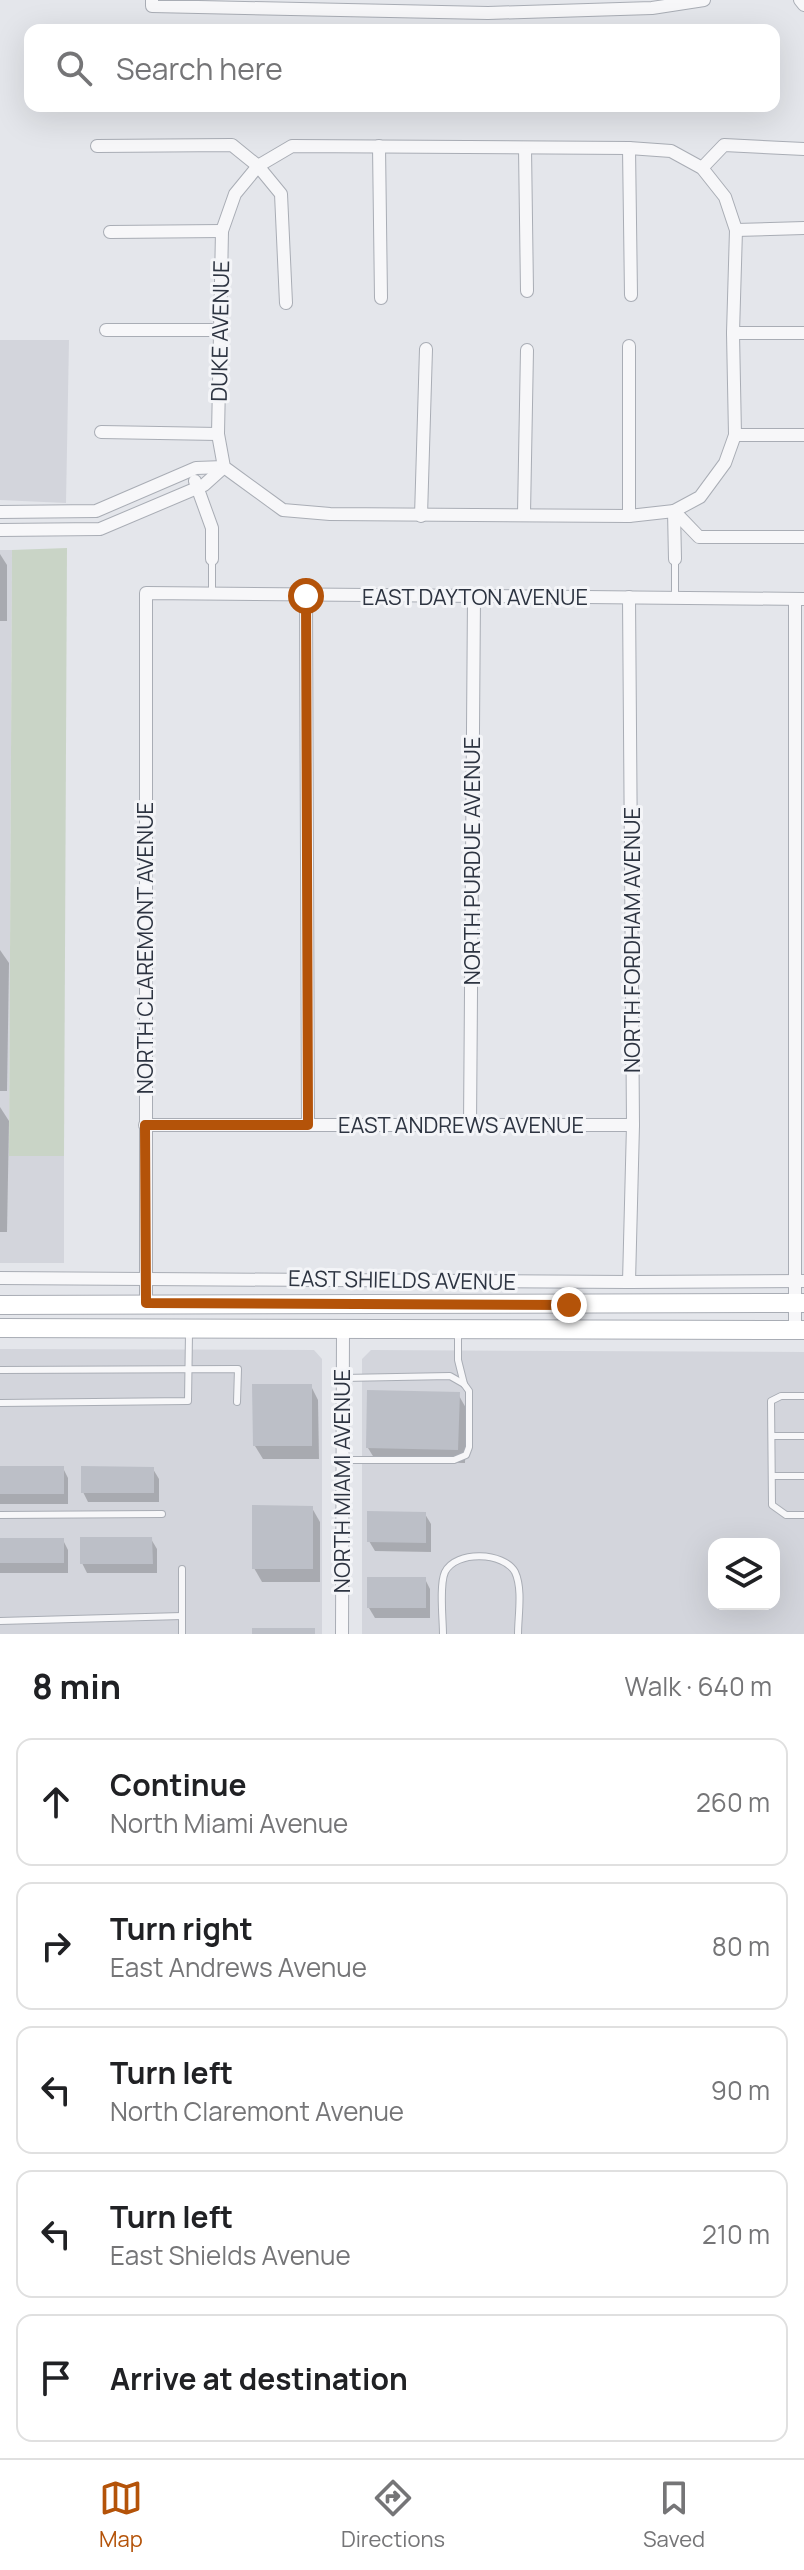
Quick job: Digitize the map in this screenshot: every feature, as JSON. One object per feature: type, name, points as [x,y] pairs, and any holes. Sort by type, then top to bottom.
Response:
[{"type":"main road","name":"EAST SHIELDS AVENUE","points":[[0,1305],[800,1302]]},
{"type":"main road","points":[[0,1328],[343,1329],[458,1338],[800,1330]]},
{"type":"street","points":[[152,3],[488,7],[704,0]]},
{"type":"street","points":[[800,0],[804,5]]},
{"type":"street","points":[[97,146],[232,145],[258,166],[281,194],[286,303]]},
{"type":"street","points":[[702,168],[724,145],[804,149]]},
{"type":"street","name":"DUKE AVENUE","points":[[292,146],[379,146],[629,148],[671,151],[702,168],[725,197],[736,230],[733,333],[735,435],[725,463],[700,497],[674,511],[629,516],[330,514],[283,510],[224,467],[218,434],[222,231],[235,194],[258,166],[292,146]]},
{"type":"street","points":[[379,146],[381,298]]},
{"type":"street","points":[[525,148],[527,291]]},
{"type":"street","points":[[629,148],[631,295]]},
{"type":"street","points":[[736,230],[804,228]]},
{"type":"street","points":[[110,232],[222,231]]},
{"type":"street","points":[[106,330],[219,330]]},
{"type":"street","points":[[733,333],[804,333]]},
{"type":"street","points":[[629,346],[629,516]]},
{"type":"street","points":[[421,516],[426,349]]},
{"type":"street","points":[[524,514],[527,350]]},
{"type":"street","points":[[101,432],[218,434]]},
{"type":"street","points":[[735,435],[804,435]]},
{"type":"street","points":[[0,512],[96,511],[196,468],[224,467]]},
{"type":"street","points":[[0,530],[100,529],[204,485],[224,467]]},
{"type":"street","points":[[190,471],[212,528],[212,559]]},
{"type":"street","points":[[674,511],[699,537],[804,537]]},
{"type":"street","points":[[674,511],[675,559]]},
{"type":"street","name":"EAST DAYTON AVENUE","points":[[146,593],[800,599]]},
{"type":"street","name":"NORTH CLAREMONT AVENUE","points":[[146,593],[146,1303]]},
{"type":"street","points":[[306,596],[308,1125]]},
{"type":"street","name":"NORTH PURDUE AVENUE","points":[[470,1125],[474,597]]},
{"type":"street","name":"NORTH FORDHAM AVENUE","points":[[629,597],[633,1125],[629,1282]]},
{"type":"street","points":[[800,599],[800,1330]]},
{"type":"street","name":"EAST ANDREWS AVENUE","points":[[145,1125],[633,1125]]},
{"type":"street","name":"EAST SHIELDS AVENUE","points":[[0,1278],[800,1281]]},
{"type":"street","name":"NORTH MIAMI AVENUE","points":[[342,1634],[343,1329]]},
{"type":"lane","points":[[212,559],[212,593]]},
{"type":"lane","points":[[675,559],[675,598]]},
{"type":"lane","points":[[0,1403],[188,1401],[189,1329]]},
{"type":"lane","points":[[343,1460],[454,1460],[466,1455],[469,1447],[469,1391],[458,1360],[458,1338]]},
{"type":"lane","points":[[0,1370],[238,1369],[237,1402]]},
{"type":"lane","points":[[343,1378],[450,1376],[464,1384]]},
{"type":"lane","points":[[804,1396],[781,1396],[771,1401],[772,1505],[786,1515],[804,1515]]},
{"type":"lane","points":[[772,1436],[804,1436]]},
{"type":"lane","points":[[772,1476],[804,1476]]},
{"type":"lane","points":[[0,1515],[162,1514]]},
{"type":"lane","points":[[443,1634],[445,1573],[452,1562],[479,1557],[510,1565],[516,1575],[518,1634]]},
{"type":"lane","points":[[182,1569],[182,1634]]},
{"type":"lane","points":[[0,1621],[182,1616]]},
{"type":"shaded area","points":[[0,340],[69,340],[66,503],[0,500]]},
{"type":"shaded area","points":[[0,550],[12,550],[9,1156],[64,1156],[64,1263],[0,1263]]},
{"type":"shaded area","points":[[0,1349],[314,1350],[322,1359],[322,1634],[0,1634]]},
{"type":"shaded area","points":[[371,1350],[804,1352],[804,1634],[362,1634],[362,1359]]},
{"type":"green space","points":[[67,548],[64,1156],[9,1156],[12,550]]},
{"type":"building","points":[[252,1384],[312,1384],[312,1446],[253,1446]]},
{"type":"building","points":[[367,1390],[460,1392],[458,1450],[366,1448]]},
{"type":"building","points":[[0,1466],[64,1466],[64,1494],[0,1494]]},
{"type":"building","points":[[81,1466],[154,1467],[154,1493],[81,1493]]},
{"type":"building","points":[[252,1505],[313,1506],[313,1569],[252,1569]]},
{"type":"building","points":[[367,1511],[426,1512],[426,1543],[367,1542]]},
{"type":"building","points":[[80,1537],[152,1537],[153,1564],[80,1564]]},
{"type":"building","points":[[0,1538],[64,1538],[64,1563],[0,1563]]},
{"type":"building","points":[[367,1577],[426,1577],[426,1608],[367,1608]]},
{"type":"building","points":[[252,1628],[315,1628],[315,1634],[252,1634]]},
{"type":"route","points":[[306,596],[308,1125],[145,1125],[146,1303],[569,1305]]}]
